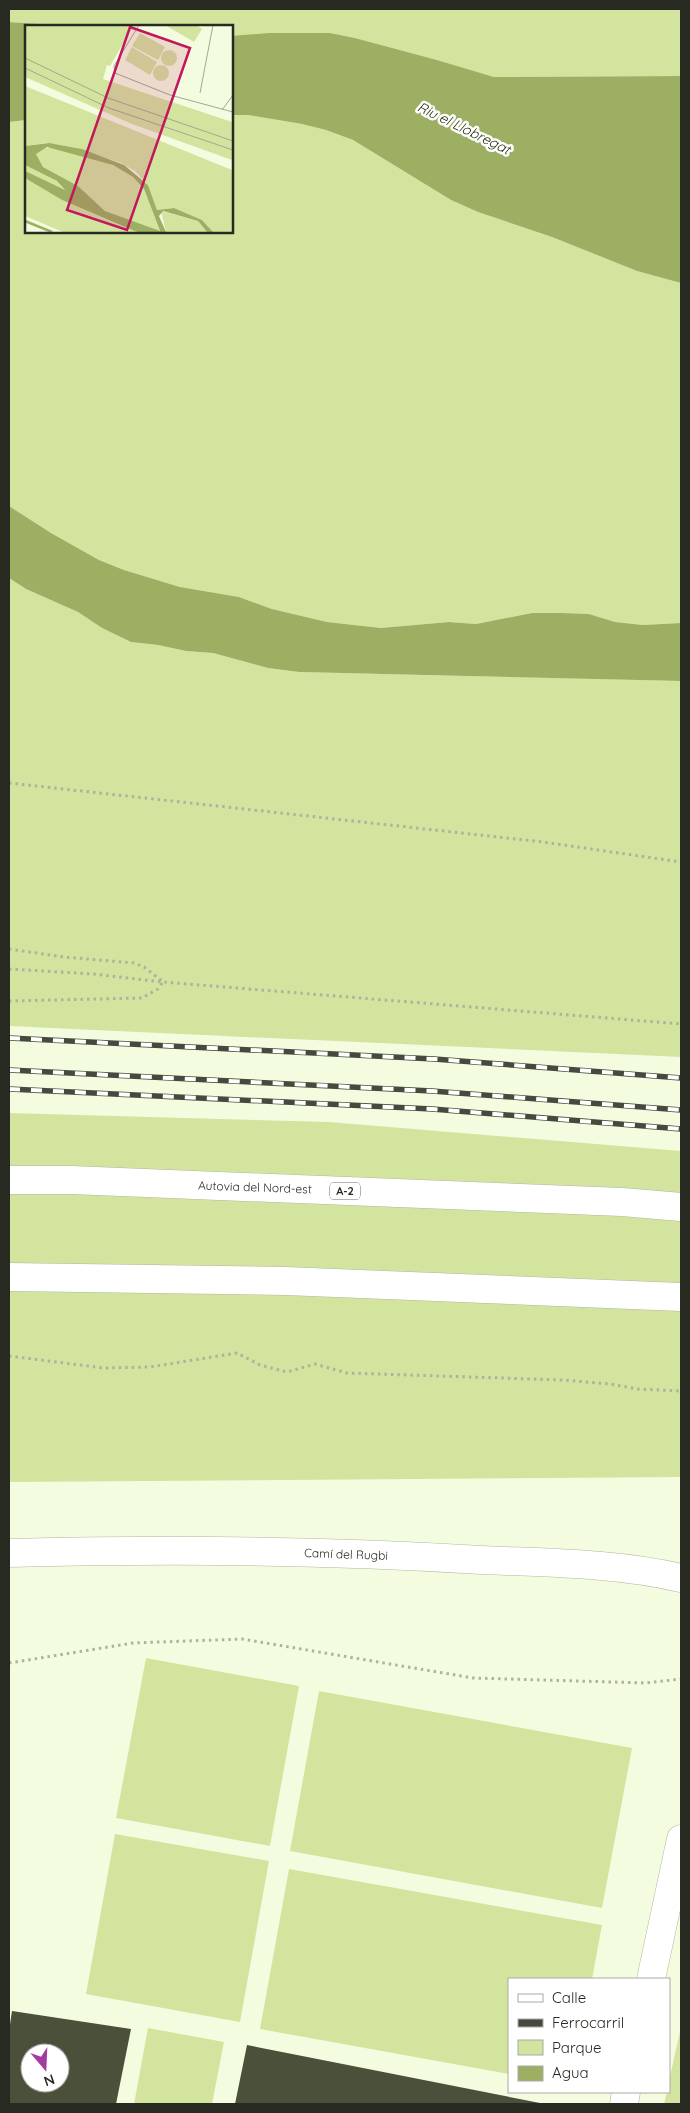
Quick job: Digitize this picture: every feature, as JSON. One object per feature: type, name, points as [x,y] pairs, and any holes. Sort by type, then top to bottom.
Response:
[{"type":"main road","name":"Autovia del Nord-est","points":[[9,1180],[71,1180],[622,1202],[681,1207]]},
{"type":"main road","points":[[9,1277],[286,1281],[681,1297]]},
{"type":"main road","name":"Camí del Rugbi","points":[[9,1553],[278,1552],[415,1556],[606,1567],[658,1572],[681,1578]]},
{"type":"main road","points":[[651,1978],[681,1839]]},
{"type":"path","points":[[9,784],[543,842],[681,862]]},
{"type":"path","points":[[9,949],[64,957],[134,963],[144,967],[163,982]]},
{"type":"path","points":[[9,969],[93,974],[163,982],[681,1024]]},
{"type":"path","points":[[9,1001],[142,998],[158,989],[163,982]]},
{"type":"path","points":[[9,1356],[104,1368],[141,1368],[177,1364],[237,1353],[260,1365],[287,1372],[315,1364],[347,1372],[502,1380],[562,1380],[610,1384],[638,1390],[681,1391]]},
{"type":"path","points":[[9,1662],[132,1643],[242,1639],[474,1678],[646,1683],[681,1679]]},
{"type":"green space","points":[[9,9],[681,9],[681,76],[494,77],[355,38],[330,33],[232,36],[232,25],[52,25],[9,22]]},
{"type":"green space","points":[[232,115],[248,115],[302,124],[353,140],[451,200],[478,212],[552,237],[637,271],[681,283],[681,623],[643,625],[615,622],[589,614],[532,613],[476,624],[449,622],[381,628],[327,622],[272,609],[239,597],[180,587],[124,570],[99,560],[51,533],[9,506],[9,122],[25,120],[25,232],[232,232]]},
{"type":"green space","points":[[9,578],[26,589],[78,612],[102,628],[131,642],[186,651],[213,653],[268,668],[299,672],[681,681],[681,1057],[9,1026]]},
{"type":"green space","points":[[9,1113],[329,1122],[681,1151],[681,1477],[9,1482]]},
{"type":"green space","points":[[146,1658],[299,1686],[270,1846],[116,1818]]},
{"type":"green space","points":[[319,1691],[632,1748],[602,1908],[290,1851]]},
{"type":"green space","points":[[115,1834],[269,1861],[240,2022],[86,1994]]},
{"type":"green space","points":[[289,1869],[602,1925],[592,1978],[508,1978],[508,2074],[260,2029]]},
{"type":"green space","points":[[681,2027],[681,2104],[664,2104],[667,2093],[670,2093],[670,2076]]},
{"type":"green space","points":[[148,2028],[224,2042],[212,2104],[134,2104]]},
{"type":"water","points":[[9,22],[52,25],[25,25],[25,120],[9,122]]},
{"type":"water","name":"Riu el Llobregat","points":[[270,33],[330,33],[437,60],[494,77],[681,76],[681,283],[637,271],[552,237],[478,212],[451,200],[353,140],[302,124],[248,115],[232,115],[232,36]]},
{"type":"water","points":[[9,506],[51,533],[99,560],[124,570],[180,587],[239,597],[272,609],[327,622],[381,628],[449,622],[476,624],[532,613],[561,613],[589,614],[615,622],[643,625],[681,623],[681,681],[299,672],[268,668],[213,653],[186,651],[131,642],[102,628],[78,612],[26,589],[9,578]]},
{"type":"building","points":[[12,2011],[131,2029],[116,2104],[9,2104],[9,2031]]},
{"type":"building","points":[[247,2045],[540,2103],[540,2104],[235,2104]]},
{"type":"railway","points":[[9,1038],[434,1059],[681,1078]]},
{"type":"railway","points":[[9,1070],[432,1091],[681,1110]]},
{"type":"railway","points":[[9,1089],[432,1109],[681,1129]]}]
